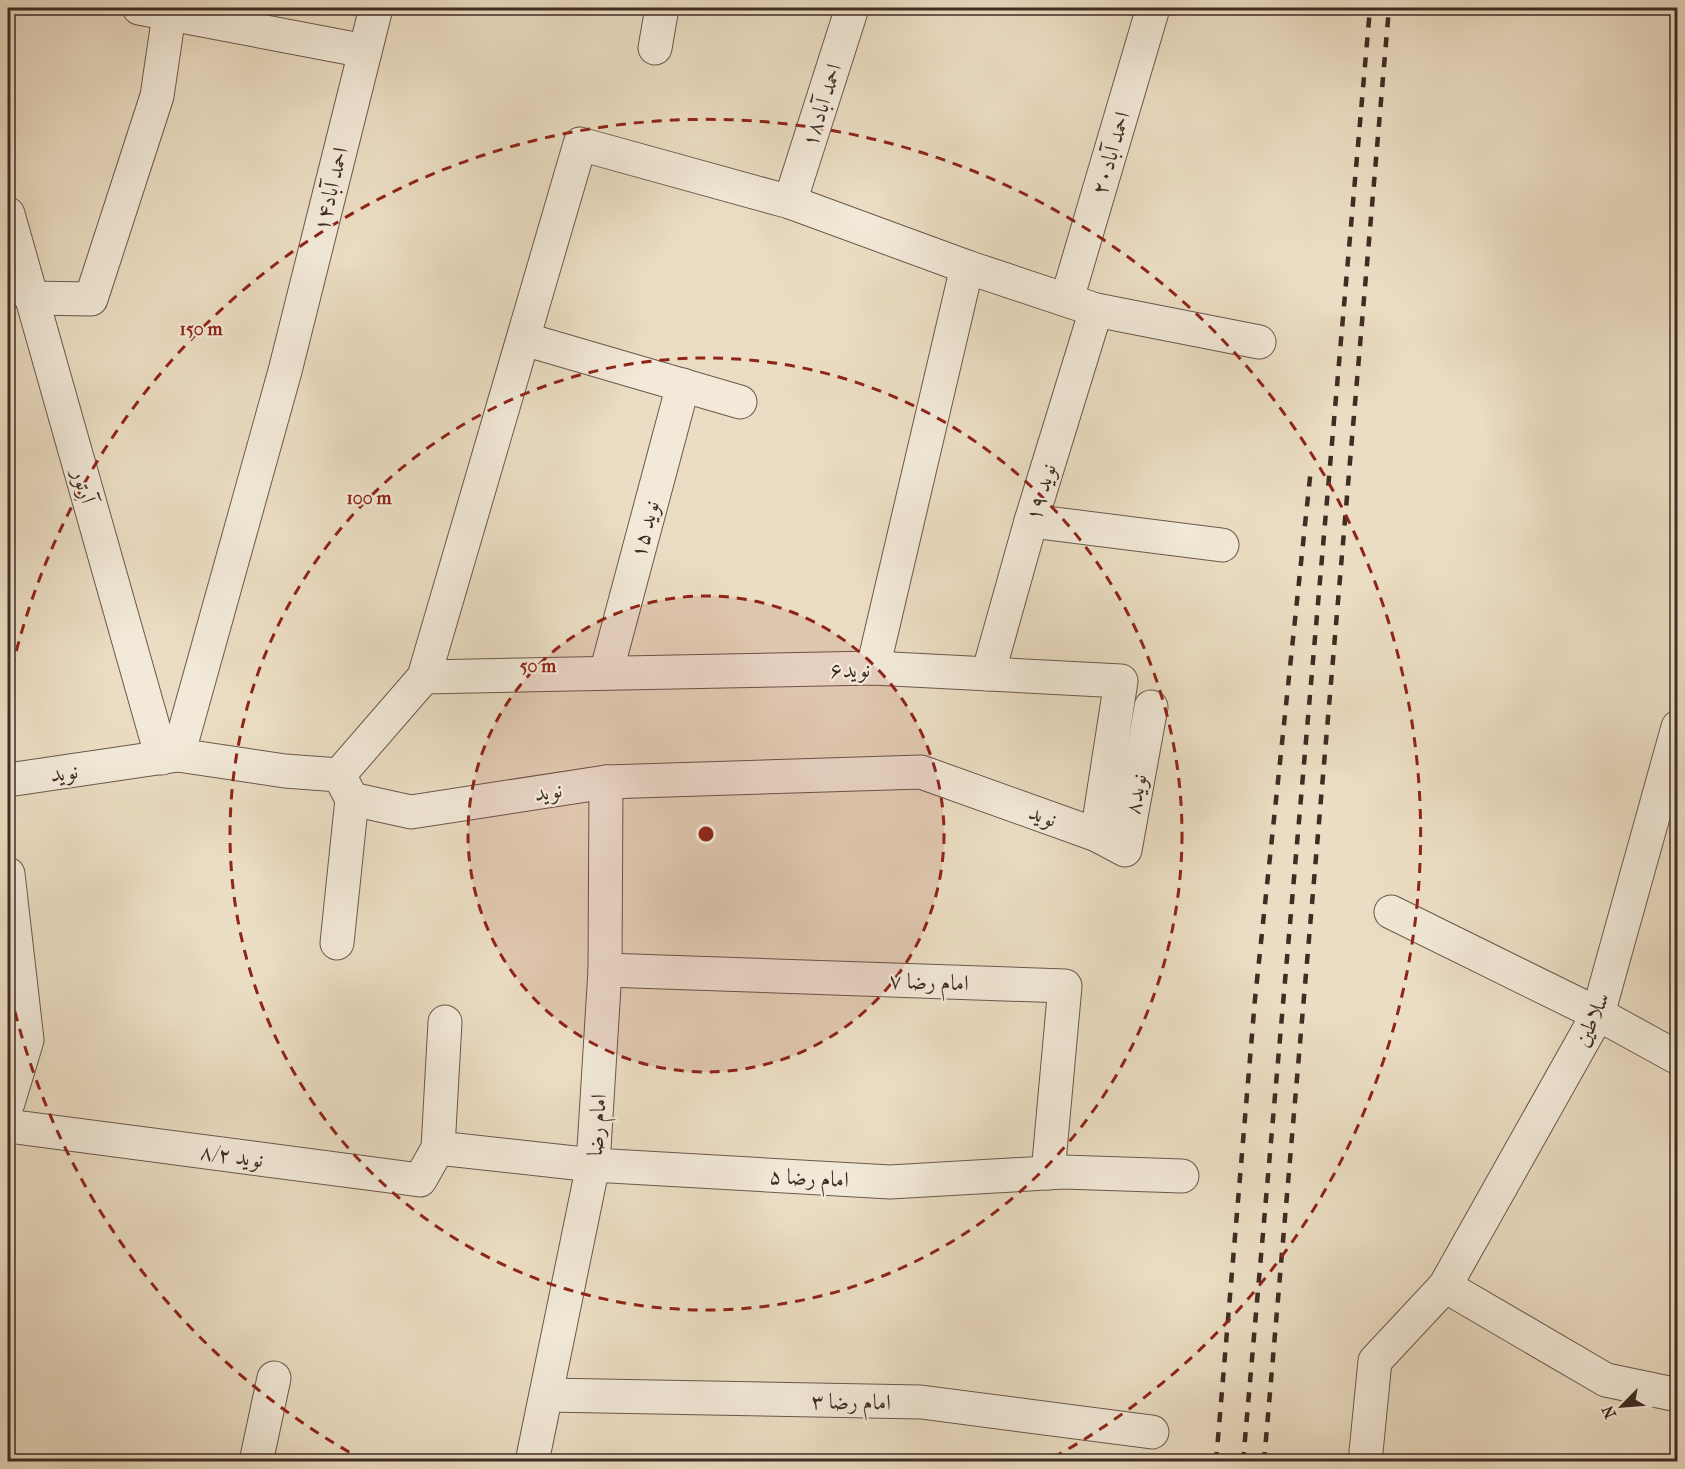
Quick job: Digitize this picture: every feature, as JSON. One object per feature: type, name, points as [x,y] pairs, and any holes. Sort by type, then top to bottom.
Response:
[{"type":"street","name":"احمد آباد۱۴","points":[[170,756],[285,371],[376,8]]},
{"type":"street","points":[[655,48],[662,8]]},
{"type":"street","name":"احمد آباد۱۸","points":[[790,202],[852,8]]},
{"type":"street","name":"احمد آباد۲۰","points":[[1081,304],[1154,8]]},
{"type":"street","points":[[31,298],[91,299],[157,96],[159,9],[365,51]]},
{"type":"street","points":[[338,943],[345,787],[424,677],[580,144],[790,202],[968,267],[1081,304],[1259,342]]},
{"type":"street","name":"آرتور","points":[[8,214],[31,298],[170,756]]},
{"type":"street","points":[[873,668],[968,267]]},
{"type":"street","name":"نوید ۱۹","points":[[988,674],[1031,521],[1081,304]]},
{"type":"street","points":[[524,339],[740,402]]},
{"type":"street","name":"نوید ۱۵","points":[[606,673],[683,385]]},
{"type":"street","points":[[1031,521],[1222,545]]},
{"type":"street","name":"نوید۶","points":[[424,677],[873,668],[1121,681],[1097,834]]},
{"type":"street","name":"نوید۸","points":[[1097,834],[1125,850],[1150,707]]},
{"type":"street","name":"سلاطین","points":[[1365,1461],[1375,1361],[1445,1286],[1598,1014],[1677,728]]},
{"type":"street","name":"نوید","points":[[8,780],[170,756],[285,771],[345,787],[411,812],[606,782],[921,772],[1097,834]]},
{"type":"street","name":"امام رضا","points":[[532,1461],[594,1165],[605,970],[606,782]]},
{"type":"street","points":[[8,874],[17,1040],[8,1104]]},
{"type":"street","points":[[1391,912],[1598,1014],[1677,1058]]},
{"type":"street","name":"امام رضا ۷","points":[[605,970],[1065,986],[1048,1173]]},
{"type":"street","points":[[438,1148],[445,1022]]},
{"type":"street","name":"نوید ۸/۲","points":[[8,1126],[420,1180],[438,1148]]},
{"type":"street","name":"امام رضا ۵","points":[[438,1148],[594,1165],[890,1182],[1064,1172],[1182,1176]]},
{"type":"street","points":[[1445,1286],[1606,1380],[1677,1395]]},
{"type":"street","points":[[256,1461],[274,1378]]},
{"type":"street","name":"امام رضا ۳","points":[[547,1395],[921,1402],[1152,1432]]},
{"type":"railway","points":[[1243,1462],[1370,8]]},
{"type":"railway","points":[[1264,1462],[1389,8]]},
{"type":"railway","points":[[1216,1462],[1255,999],[1311,468]]}]
